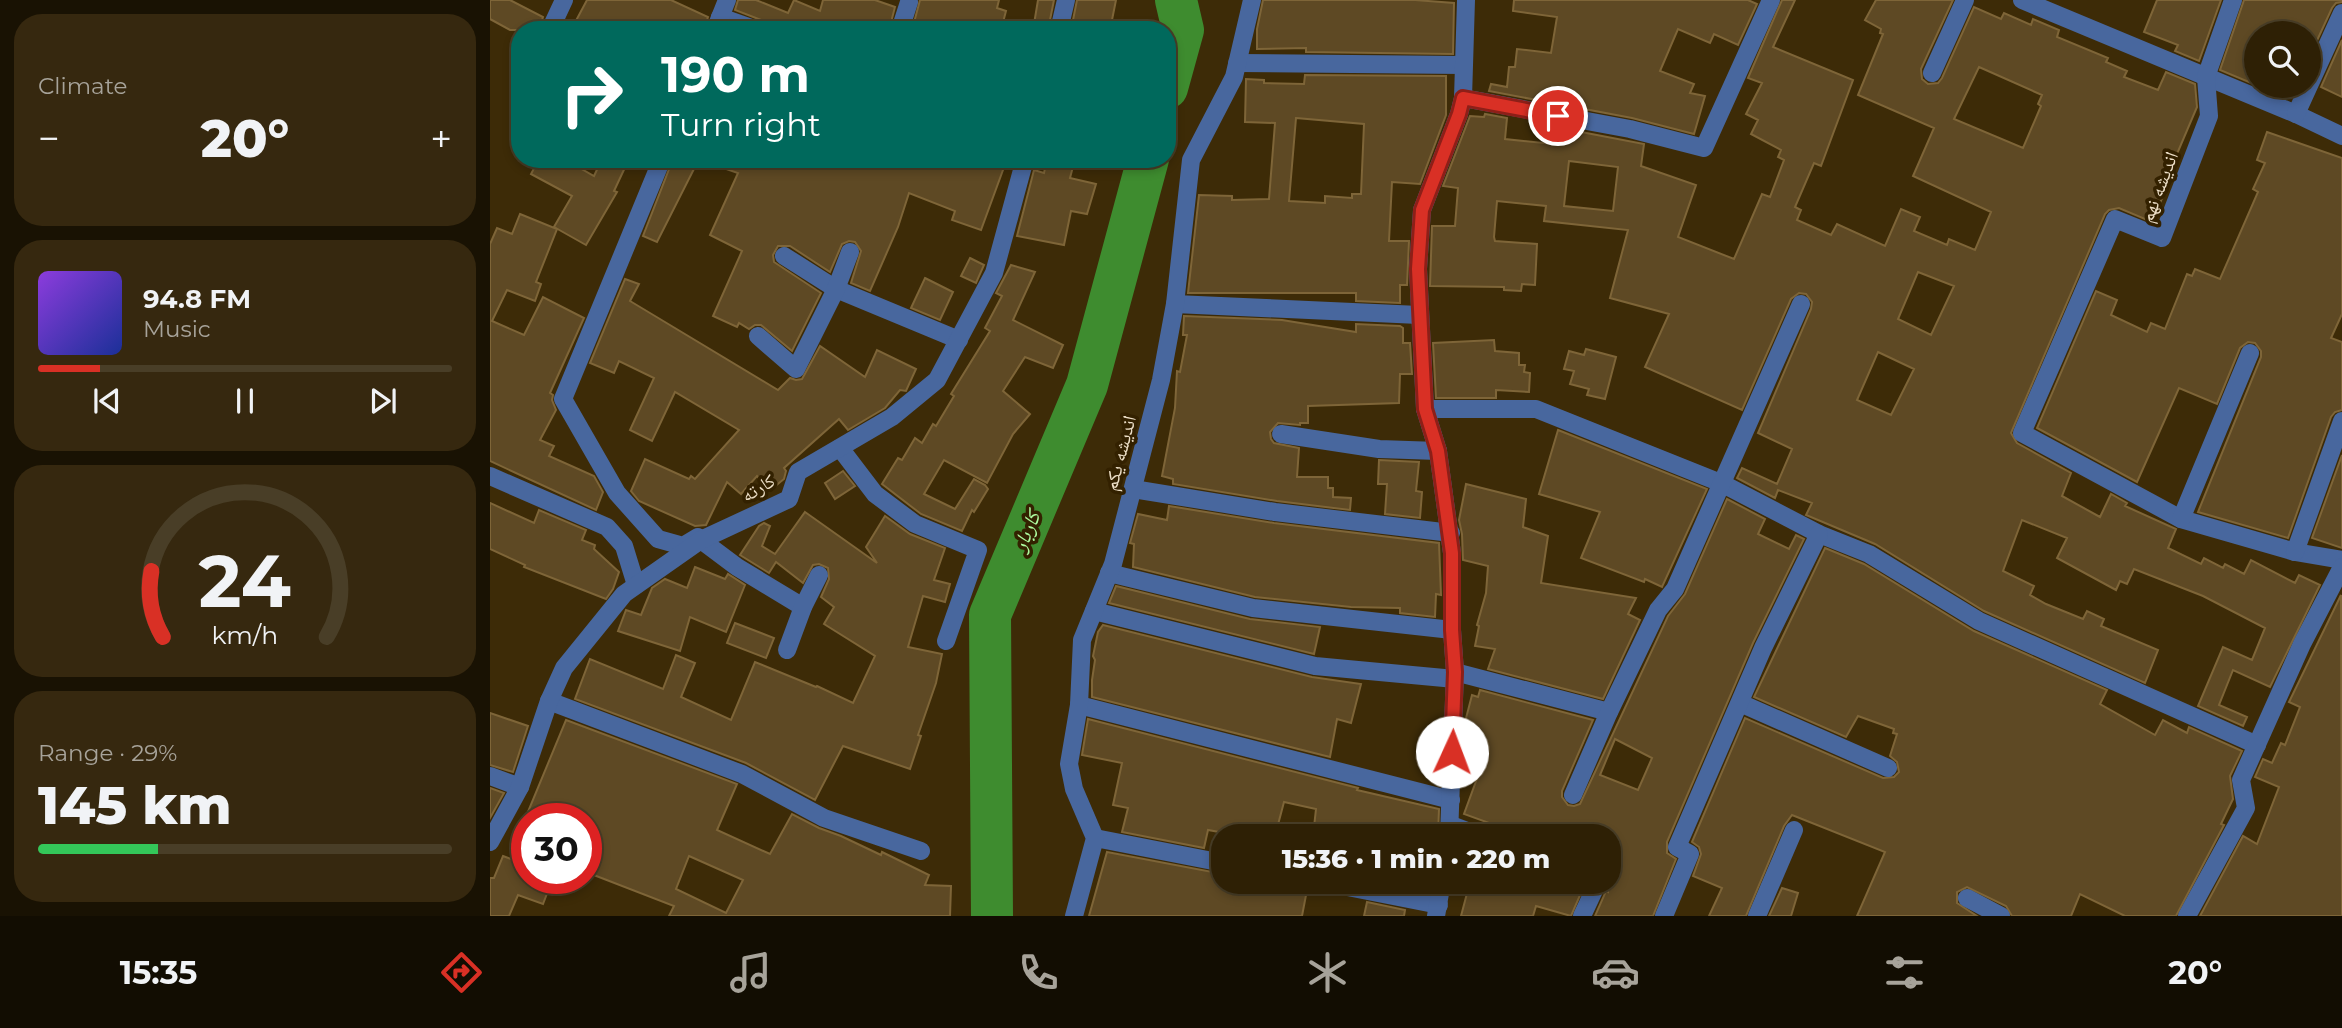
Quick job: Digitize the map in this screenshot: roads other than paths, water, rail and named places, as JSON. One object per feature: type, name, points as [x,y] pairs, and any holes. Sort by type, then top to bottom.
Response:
[{"type":"street","points":[[554,21],[564,0]]},
{"type":"street","points":[[1061,21],[1066,0]]},
{"type":"street","name":"اندیشه یکم","points":[[1095,838],[1074,789],[1069,764],[1079,705],[1082,640],[1109,573],[1161,380],[1175,304],[1191,160],[1234,77],[1252,0]]},
{"type":"street","points":[[1450,824],[1455,676],[1451,533],[1438,451],[1425,409],[1418,269],[1422,210],[1463,98],[1466,0]]},
{"type":"street","points":[[1463,98],[1630,129],[1703,148],[1771,0]]},
{"type":"street","points":[[1932,73],[1965,0]]},
{"type":"street","points":[[2022,0],[2296,114],[2342,136]]},
{"type":"street","name":"اندیشه نهم","points":[[2181,519],[2022,433],[2115,219],[2162,238],[2208,116],[2206,77],[2233,0]]},
{"type":"street","points":[[903,21],[909,2]]},
{"type":"street","points":[[2296,114],[2342,13]]},
{"type":"street","points":[[1237,63],[1463,65]]},
{"type":"street","points":[[658,168],[563,399],[617,493],[658,539],[683,546],[712,528],[766,511]]},
{"type":"street","name":"کارته","points":[[490,842],[520,787],[549,701],[564,668],[624,594],[701,540],[789,499],[798,472],[892,417],[937,380],[994,273],[1023,168]]},
{"type":"street","points":[[758,336],[796,369],[836,289],[850,252]]},
{"type":"street","points":[[784,256],[836,289],[958,340]]},
{"type":"street","points":[[1175,304],[1419,315]]},
{"type":"street","points":[[1573,795],[1658,610],[1675,589],[1801,304]]},
{"type":"street","points":[[2250,353],[2181,519],[2295,552],[2342,560]]},
{"type":"street","points":[[1425,409],[1536,409],[1721,483],[1819,534],[1869,554],[1979,621],[2257,745]]},
{"type":"street","points":[[2295,552],[2342,421]]},
{"type":"street","points":[[1281,434],[1379,449],[1438,451]]},
{"type":"street","points":[[840,448],[875,494],[915,524],[978,550],[946,641]]},
{"type":"street","points":[[490,476],[607,527],[624,546],[636,585]]},
{"type":"street","points":[[1133,489],[1275,512],[1451,533]]},
{"type":"street","points":[[1664,916],[1690,854],[1677,848],[1763,648],[1819,534]]},
{"type":"street","points":[[701,540],[803,607]]},
{"type":"street","points":[[2188,916],[2246,808],[2241,779],[2302,644],[2342,568]]},
{"type":"street","points":[[1109,573],[1253,608],[1452,630]]},
{"type":"street","points":[[787,650],[803,607],[820,575]]},
{"type":"street","points":[[1094,611],[1315,666],[1455,676],[1609,712]]},
{"type":"street","points":[[549,701],[742,774],[824,818],[921,851]]},
{"type":"street","points":[[1740,703],[1888,768]]},
{"type":"street","points":[[1079,705],[1451,800]]},
{"type":"street","points":[[490,776],[520,787]]},
{"type":"street","points":[[1757,916],[1794,830]]},
{"type":"street","points":[[1074,916],[1095,838],[1211,861]]},
{"type":"street","points":[[1371,894],[1437,910]]},
{"type":"street","points":[[1582,916],[1592,894]]},
{"type":"street","points":[[1967,898],[2001,916]]},
{"type":"waterway","name":"کاربار","points":[[1176,0],[1183,30],[1176,55]]},
{"type":"waterway","name":"کاربار","points":[[992,916],[990,615],[1087,385],[1146,168]]}]
